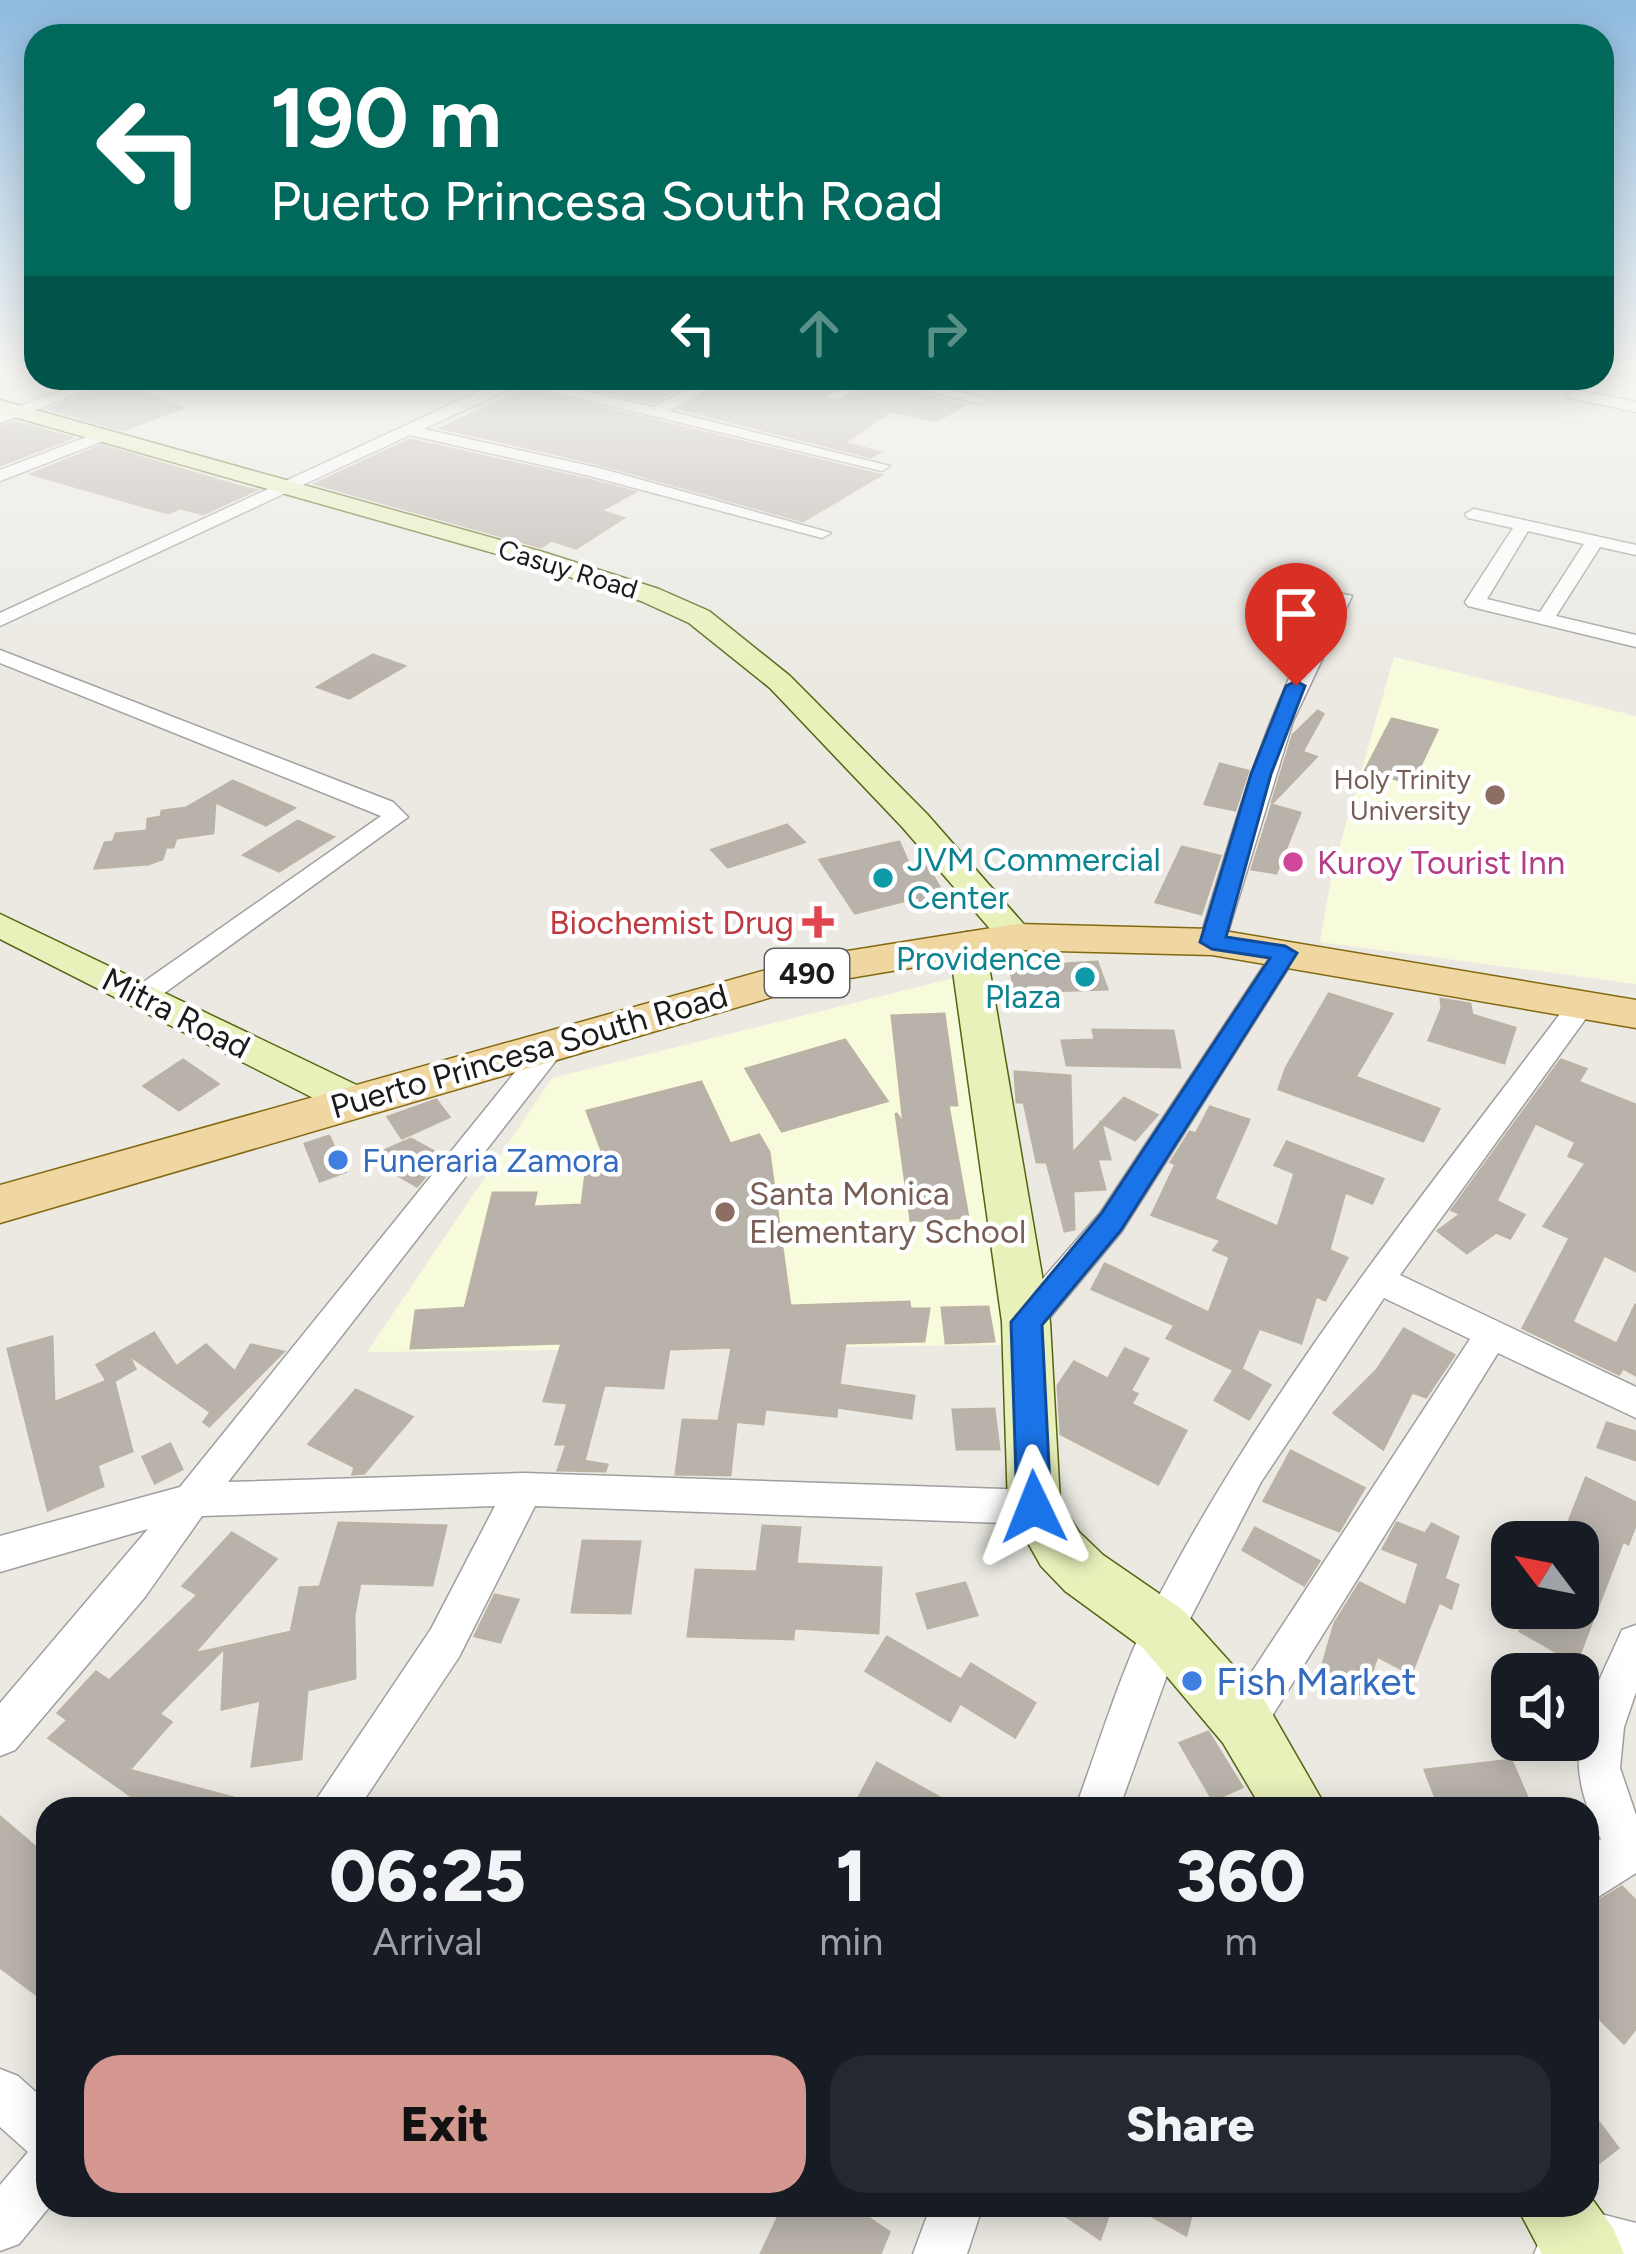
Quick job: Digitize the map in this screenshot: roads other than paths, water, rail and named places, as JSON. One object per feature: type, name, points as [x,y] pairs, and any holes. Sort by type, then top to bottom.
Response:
[{"type":"main road","name":"Puerto Princesa South Road","points":[[0,1204],[816,970],[1017,937],[1212,942],[1636,1014]]},
{"type":"street","name":"Casuy Road","points":[[230,470],[534,557],[650,595],[699,617],[780,682],[915,821],[1017,937]]},
{"type":"street","points":[[0,620],[317,470]]},
{"type":"street","points":[[587,470],[822,533]]},
{"type":"street","points":[[1474,514],[1636,550]]},
{"type":"street","points":[[1523,526],[1474,600],[1544,620],[1633,634]]},
{"type":"street","points":[[1544,620],[1594,542]]},
{"type":"street","points":[[1212,942],[1261,774],[1305,663],[1342,596]]},
{"type":"street","points":[[0,656],[385,807],[396,817],[394,823],[142,996]]},
{"type":"street","name":"Mitra Road","points":[[0,925],[352,1100]]},
{"type":"street","points":[[967,943],[1026,1322],[1034,1507],[1060,1550],[1163,1630],[1244,1722],[1289,1797]]},
{"type":"street","points":[[1026,1322],[1111,1222],[1285,953]]},
{"type":"street","points":[[1101,1797],[1163,1630],[1248,1471],[1378,1280],[1582,1004]]},
{"type":"street","points":[[0,1735],[131,1584],[551,1047]]},
{"type":"street","points":[[1378,1280],[1636,1403]]},
{"type":"street","points":[[1244,1722],[1492,1334]]},
{"type":"street","points":[[0,1554],[193,1500],[524,1490],[1034,1507]]},
{"type":"street","points":[[340,1797],[446,1643],[524,1490]]},
{"type":"street","points":[[1599,1872],[1632,1848],[1595,1770],[1596,1746],[1636,1644]]},
{"type":"street","points":[[0,2094],[36,2126]]},
{"type":"street","points":[[0,2225],[36,2183]]},
{"type":"street","points":[[940,2254],[953,2217]]},
{"type":"place","name":"Holy Trinity University","points":[[1495,795]]},
{"type":"place","name":"Kuroy Tourist Inn","points":[[1293,862]]},
{"type":"place","name":"JVM Commercial Center","points":[[883,878]]},
{"type":"place","name":"Biochemist Drug","points":[[818,922]]},
{"type":"place","name":"Providence Plaza","points":[[1085,977]]},
{"type":"place","name":"Funeraria Zamora","points":[[338,1160]]},
{"type":"place","name":"Santa Monica Elementary School","points":[[725,1212]]},
{"type":"place","name":"Fish Market","points":[[1192,1681]]}]
